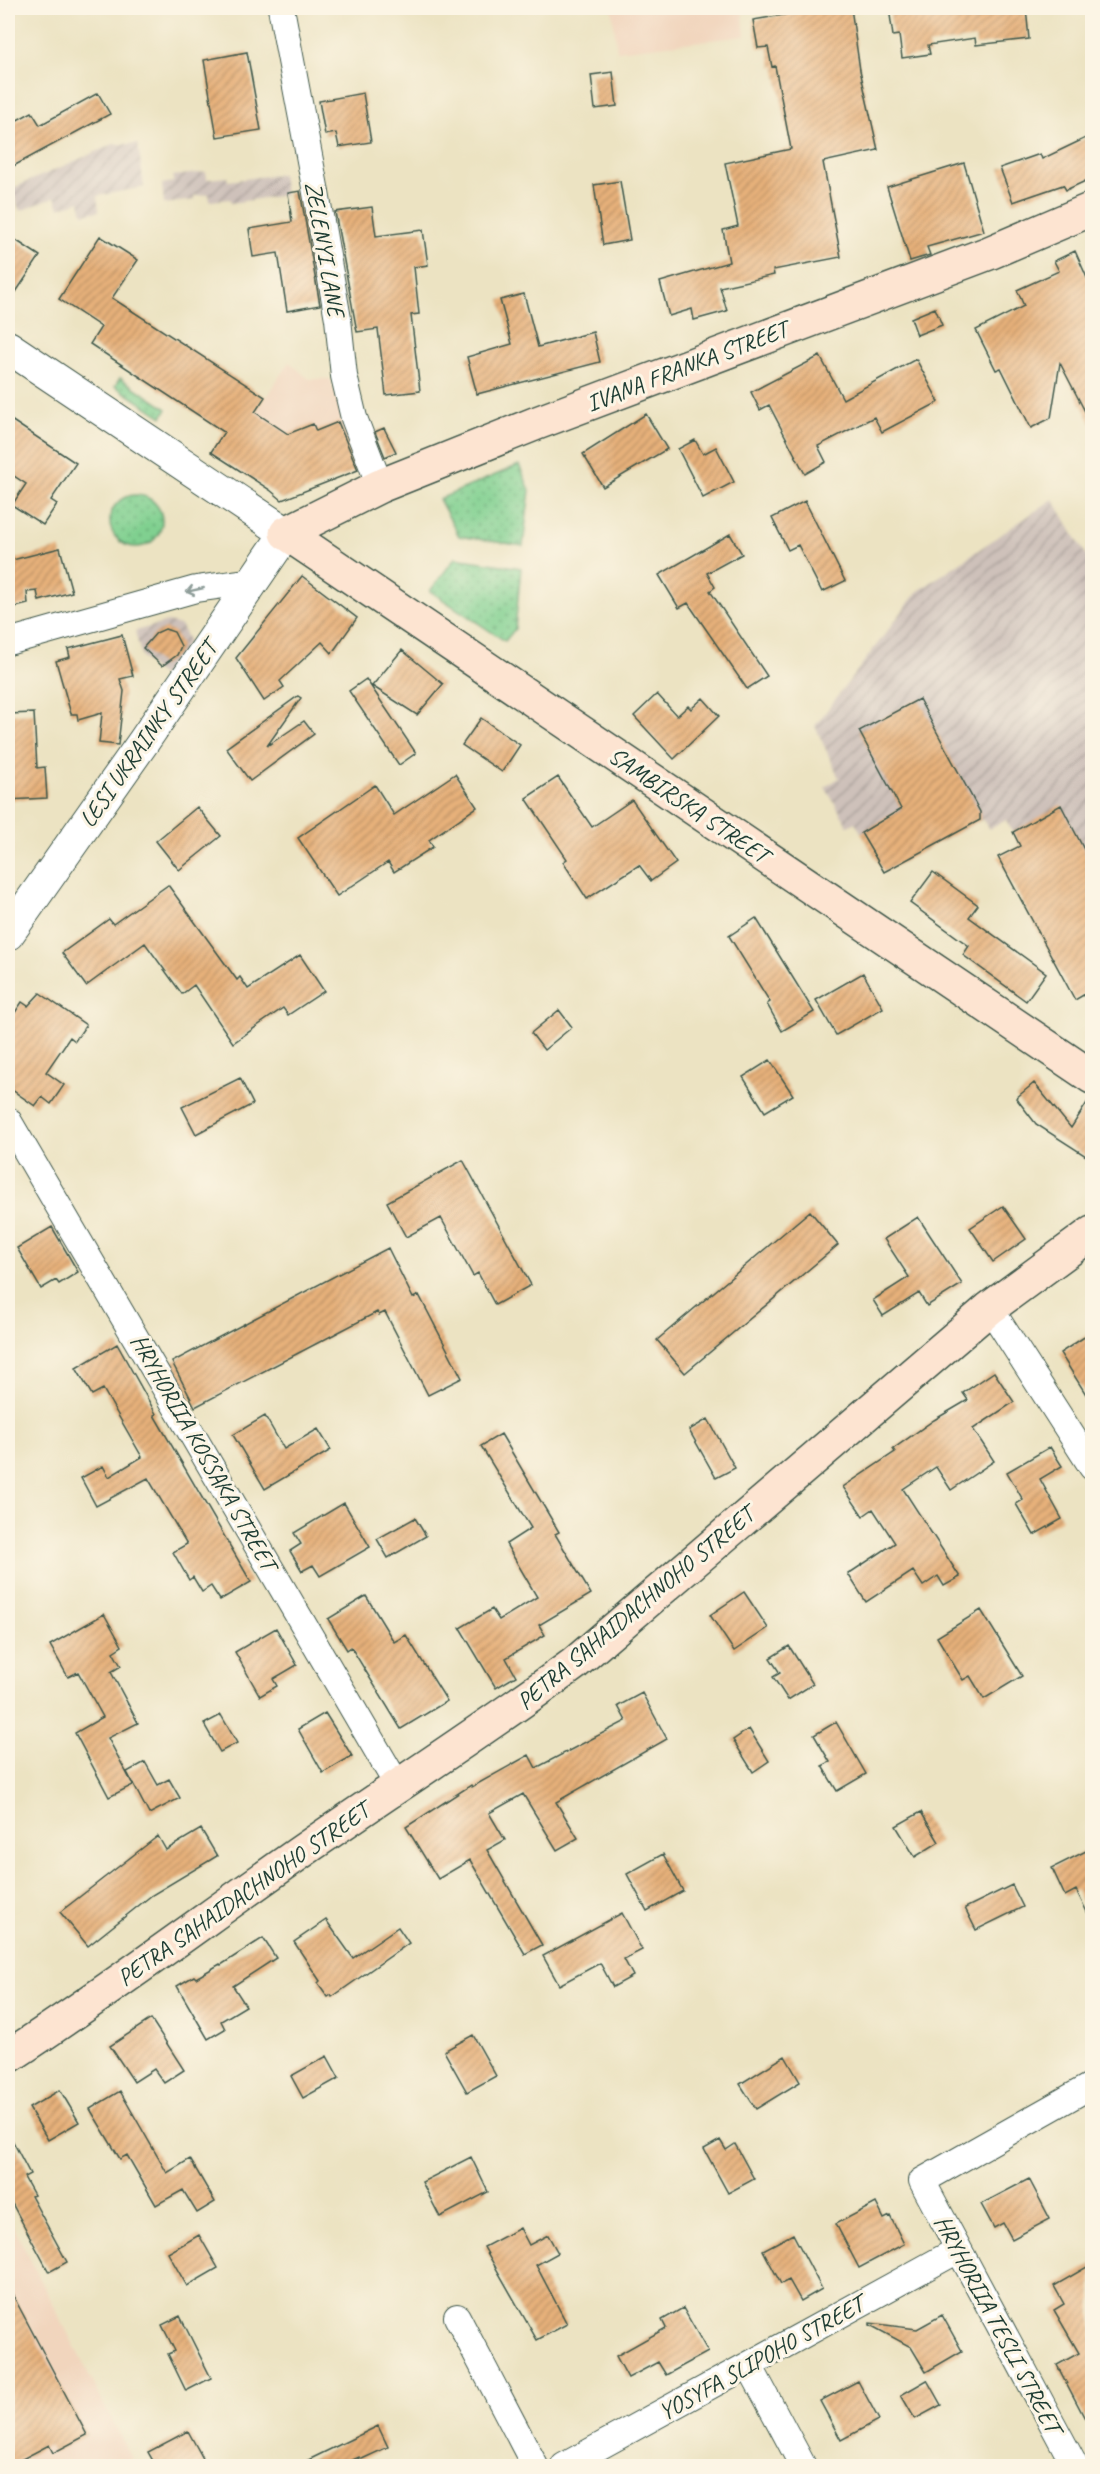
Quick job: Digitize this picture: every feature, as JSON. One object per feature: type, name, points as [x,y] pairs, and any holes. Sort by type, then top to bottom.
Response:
[{"type":"main road","name":"IVANA FRANKA STREET","points":[[286,533],[380,486],[548,418],[989,253],[1092,209]]},
{"type":"main road","name":"SAMBIRSKA STREET","points":[[286,533],[1092,1077]]},
{"type":"main road","name":"PETRA SAHAIDACHNOHO STREET","points":[[8,2057],[68,2018],[398,1786],[512,1710],[574,1664],[990,1308],[1092,1233]]},
{"type":"street","name":"ZELENYI LANE","points":[[281,8],[325,242],[338,319],[344,376],[354,418],[380,486]]},
{"type":"street","points":[[8,347],[286,533]]},
{"type":"street","name":"LESI UKRAINKY STREET","points":[[8,934],[144,741],[286,533]]},
{"type":"street","points":[[8,642],[196,589],[252,581]]},
{"type":"street","name":"HRYHORIIA KOSSAKA STREET","points":[[8,1120],[398,1786]]},
{"type":"street","points":[[990,1308],[1092,1467]]},
{"type":"street","name":"HRYHORIIA TESLI STREET","points":[[1075,2466],[922,2181],[1092,2085]]},
{"type":"street","name":"YOSYFA SLIPOHO STREET","points":[[564,2466],[958,2250]]},
{"type":"street","points":[[457,2317],[535,2466]]},
{"type":"street","points":[[749,2365],[803,2466]]},
{"type":"shaded area","points":[[612,8],[742,8],[745,36],[617,51]]},
{"type":"shaded area","points":[[114,144],[138,144],[144,187],[97,196],[99,211],[83,214],[80,201],[59,208],[55,197],[20,211],[11,189]]},
{"type":"shaded area","points":[[206,172],[207,179],[227,177],[228,181],[282,174],[285,195],[231,203],[230,199],[210,201],[209,194],[194,196],[194,200],[164,204],[162,184],[173,182],[173,176]]},
{"type":"shaded area","points":[[289,362],[309,379],[330,379],[364,468],[282,500],[211,452],[251,420]]},
{"type":"shaded area","points":[[1053,499],[1092,565],[1092,982],[1006,820],[990,829],[983,819],[884,872],[855,822],[848,826],[825,787],[839,778],[815,726],[917,592]]},
{"type":"shaded area","points":[[168,622],[180,625],[188,643],[165,679],[142,658],[135,631]]},
{"type":"shaded area","points":[[8,2216],[132,2459],[120,2466],[8,2466]]},
{"type":"green space","points":[[120,378],[167,409],[162,417],[115,386]]},
{"type":"green space","points":[[519,465],[530,490],[523,546],[459,536],[439,499]]},
{"type":"green space","points":[[136,495],[150,499],[158,507],[162,521],[158,535],[150,543],[136,547],[122,543],[114,535],[110,521],[114,507],[122,499]]},
{"type":"green space","points":[[455,558],[521,568],[515,629],[505,641],[430,591]]},
{"type":"building","points":[[812,8],[851,8],[860,70],[878,150],[823,162],[841,257],[773,270],[774,275],[720,287],[727,311],[694,320],[692,309],[669,316],[660,282],[729,262],[723,230],[738,226],[725,163],[791,149],[775,66],[772,67],[768,47],[758,48],[753,20],[812,10]]},
{"type":"building","points":[[889,8],[959,8],[959,12],[994,8],[1026,8],[1029,39],[976,45],[975,38],[928,45],[930,54],[902,58],[899,35],[893,36]]},
{"type":"building","points":[[247,52],[261,130],[217,137],[204,60]]},
{"type":"building","points":[[613,72],[617,106],[595,109],[591,75]]},
{"type":"building","points":[[98,93],[110,114],[8,169],[8,125],[32,112],[40,125]]},
{"type":"building","points":[[363,93],[371,142],[339,147],[336,133],[325,135],[319,101]]},
{"type":"building","points":[[1092,135],[1092,178],[1066,190],[1063,185],[1013,202],[1000,168],[1040,154],[1042,159]]},
{"type":"building","points":[[964,163],[984,231],[927,247],[930,255],[910,261],[887,187]]},
{"type":"building","points":[[620,181],[630,240],[603,245],[594,185]]},
{"type":"building","points":[[300,191],[320,305],[287,311],[278,253],[253,257],[249,229],[292,222],[288,193]]},
{"type":"building","points":[[372,207],[376,236],[423,230],[428,265],[414,267],[419,314],[411,315],[420,391],[386,395],[378,329],[357,332],[335,212]]},
{"type":"building","points":[[100,236],[138,260],[112,298],[265,397],[255,412],[288,434],[313,424],[316,431],[338,422],[358,470],[282,500],[211,452],[224,432],[90,344],[101,327],[59,299]]},
{"type":"building","points":[[14,239],[40,256],[8,304],[8,249]]},
{"type":"building","points":[[1075,251],[1092,289],[1092,425],[1060,363],[1051,418],[1031,428],[1001,368],[996,370],[976,330],[1024,306],[1017,290],[1059,271],[1054,261]]},
{"type":"building","points":[[524,294],[538,347],[593,332],[600,362],[477,394],[467,357],[512,344],[500,300]]},
{"type":"building","points":[[935,308],[942,325],[917,335],[911,318]]},
{"type":"building","points":[[820,356],[843,399],[916,359],[939,402],[882,432],[874,417],[818,446],[826,462],[805,474],[769,405],[760,410],[751,392]]},
{"type":"building","points":[[646,414],[667,449],[603,487],[583,454]]},
{"type":"building","points":[[8,418],[76,463],[51,500],[57,504],[43,525],[12,505],[26,484],[8,472]]},
{"type":"building","points":[[384,428],[396,452],[385,457],[375,432]]},
{"type":"building","points":[[695,440],[703,454],[716,447],[734,482],[703,498],[678,449]]},
{"type":"building","points":[[805,501],[845,581],[822,592],[798,545],[788,550],[772,518]]},
{"type":"building","points":[[730,534],[742,554],[707,573],[715,587],[710,591],[767,676],[747,689],[688,603],[679,608],[659,575]]},
{"type":"building","points":[[60,548],[72,592],[39,601],[37,591],[27,592],[28,604],[8,609],[8,561]]},
{"type":"building","points":[[302,576],[357,618],[332,653],[322,642],[280,681],[284,687],[264,701],[236,658]]},
{"type":"building","points":[[165,629],[174,632],[181,646],[177,655],[162,666],[143,648],[156,633]]},
{"type":"building","points":[[122,635],[133,676],[120,679],[124,691],[118,745],[99,743],[102,713],[78,720],[77,714],[71,714],[56,661],[70,657],[68,649]]},
{"type":"building","points":[[402,650],[443,684],[417,715],[372,686]]},
{"type":"building","points":[[366,679],[416,753],[399,765],[349,691]]},
{"type":"building","points":[[657,694],[677,716],[688,706],[691,709],[703,698],[719,716],[674,759],[634,716]]},
{"type":"building","points":[[298,696],[301,698],[267,746],[304,721],[314,734],[250,781],[226,748]]},
{"type":"building","points":[[919,699],[980,812],[980,820],[884,872],[861,833],[901,809],[859,731]]},
{"type":"building","points":[[34,713],[37,768],[45,767],[47,798],[8,800],[8,714]]},
{"type":"building","points":[[481,718],[520,745],[502,772],[462,745]]},
{"type":"building","points":[[455,774],[477,807],[429,840],[433,847],[394,872],[388,862],[337,896],[298,838],[375,785],[394,815]]},
{"type":"building","points":[[558,777],[592,827],[632,800],[676,863],[651,881],[639,865],[587,899],[563,862],[567,859],[526,798]]},
{"type":"building","points":[[1061,805],[1092,865],[1092,990],[1075,1000],[998,857],[1020,846],[1013,832]]},
{"type":"building","points":[[197,807],[221,836],[179,870],[156,841]]},
{"type":"building","points":[[933,872],[978,905],[969,917],[1046,973],[1026,1001],[963,955],[969,946],[910,903]]},
{"type":"building","points":[[168,885],[237,980],[240,977],[248,989],[300,955],[324,991],[288,1015],[283,1008],[233,1043],[194,985],[182,994],[145,943],[86,986],[62,953],[109,919],[113,924]]},
{"type":"building","points":[[756,918],[814,1012],[782,1031],[767,1004],[770,1002],[729,936]]},
{"type":"building","points":[[863,973],[883,1008],[836,1035],[816,1000]]},
{"type":"building","points":[[40,993],[86,1025],[75,1041],[70,1037],[46,1072],[64,1085],[51,1104],[42,1097],[35,1106],[8,1087],[8,1023],[22,1002],[28,1006]]},
{"type":"building","points":[[559,1010],[572,1027],[544,1050],[531,1033]]},
{"type":"building","points":[[770,1060],[793,1095],[765,1112],[743,1077]]},
{"type":"building","points":[[240,1078],[253,1104],[196,1134],[182,1107]]},
{"type":"building","points":[[1034,1083],[1071,1128],[1092,1095],[1092,1160],[1036,1124],[1016,1098]]},
{"type":"building","points":[[463,1160],[531,1285],[495,1305],[478,1273],[473,1276],[441,1218],[406,1237],[387,1202]]},
{"type":"building","points":[[1003,1206],[1026,1239],[993,1262],[970,1228]]},
{"type":"building","points":[[810,1211],[838,1245],[685,1373],[657,1340]]},
{"type":"building","points":[[918,1217],[962,1284],[927,1306],[919,1293],[883,1316],[873,1300],[909,1277],[884,1239]]},
{"type":"building","points":[[52,1227],[78,1272],[59,1284],[56,1280],[41,1289],[17,1248]]},
{"type":"building","points":[[388,1248],[413,1298],[419,1295],[462,1378],[428,1395],[385,1312],[379,1315],[377,1312],[195,1407],[172,1362]]},
{"type":"building","points":[[1092,1332],[1092,1404],[1060,1353]]},
{"type":"building","points":[[117,1344],[156,1414],[154,1415],[251,1582],[220,1600],[211,1586],[202,1592],[193,1577],[189,1580],[173,1552],[187,1544],[148,1478],[96,1506],[81,1478],[103,1466],[109,1477],[142,1457],[103,1389],[92,1395],[76,1368]]},
{"type":"building","points":[[994,1372],[1014,1402],[973,1429],[994,1461],[951,1490],[936,1467],[903,1489],[960,1577],[944,1586],[938,1576],[923,1586],[913,1571],[866,1602],[848,1574],[895,1543],[873,1509],[863,1516],[843,1487],[895,1452],[893,1449],[934,1420],[968,1400],[963,1393]]},
{"type":"building","points":[[265,1416],[284,1449],[318,1429],[331,1450],[265,1489],[233,1435]]},
{"type":"building","points":[[708,1419],[735,1468],[716,1478],[689,1430]]},
{"type":"building","points":[[501,1434],[559,1532],[555,1534],[591,1594],[539,1625],[545,1635],[506,1658],[516,1676],[496,1688],[460,1628],[492,1609],[499,1620],[537,1597],[506,1544],[531,1528],[481,1446]]},
{"type":"building","points":[[1050,1447],[1062,1466],[1040,1479],[1062,1519],[1034,1535],[1016,1504],[1023,1500],[1007,1472]]},
{"type":"building","points":[[344,1503],[370,1547],[320,1576],[313,1565],[302,1571],[290,1551],[301,1544],[294,1533]]},
{"type":"building","points":[[415,1518],[426,1536],[388,1558],[377,1539]]},
{"type":"building","points":[[744,1592],[768,1628],[734,1651],[710,1615]]},
{"type":"building","points":[[366,1596],[394,1642],[406,1635],[447,1701],[401,1729],[351,1647],[347,1650],[328,1619]]},
{"type":"building","points":[[981,1610],[1022,1676],[984,1699],[970,1676],[963,1680],[937,1637]]},
{"type":"building","points":[[104,1614],[122,1646],[113,1652],[121,1666],[111,1672],[138,1723],[108,1738],[133,1785],[109,1797],[75,1733],[103,1717],[78,1672],[68,1677],[50,1645]]},
{"type":"building","points":[[276,1628],[297,1665],[273,1679],[277,1686],[260,1696],[235,1652]]},
{"type":"building","points":[[789,1646],[813,1684],[788,1700],[773,1677],[780,1673],[770,1658]]},
{"type":"building","points":[[642,1693],[667,1739],[556,1802],[578,1838],[557,1850],[523,1794],[489,1813],[505,1840],[487,1850],[542,1945],[525,1954],[470,1860],[438,1879],[406,1827],[471,1785],[472,1787],[529,1755],[536,1768],[626,1721],[618,1706]]},
{"type":"building","points":[[325,1713],[352,1756],[323,1773],[298,1729]]},
{"type":"building","points":[[221,1715],[237,1743],[220,1752],[204,1724]]},
{"type":"building","points":[[836,1722],[866,1774],[837,1791],[822,1766],[830,1762],[814,1735]]},
{"type":"building","points":[[749,1729],[769,1761],[753,1772],[733,1740]]},
{"type":"building","points":[[145,1762],[158,1785],[169,1779],[180,1798],[149,1814],[127,1772]]},
{"type":"building","points":[[921,1812],[939,1842],[915,1857],[896,1826]]},
{"type":"building","points":[[201,1829],[217,1856],[152,1895],[88,1946],[60,1912],[158,1836],[166,1850]]},
{"type":"building","points":[[1092,1848],[1092,1922],[1076,1890],[1065,1896],[1052,1868]]},
{"type":"building","points":[[663,1854],[683,1891],[647,1911],[627,1874]]},
{"type":"building","points":[[1012,1885],[1023,1907],[976,1930],[965,1908]]},
{"type":"building","points":[[622,1913],[642,1950],[624,1959],[633,1976],[613,1987],[600,1963],[559,1985],[543,1956]]},
{"type":"building","points":[[326,1920],[353,1958],[398,1927],[409,1943],[332,1997],[331,1995],[328,1997],[294,1942]]},
{"type":"building","points":[[263,1938],[276,1958],[233,1986],[246,2006],[221,2021],[225,2029],[208,2039],[177,1986],[221,1965]]},
{"type":"building","points":[[151,2019],[184,2070],[164,2083],[154,2069],[134,2082],[110,2046]]},
{"type":"building","points":[[473,2035],[496,2076],[467,2092],[444,2051]]},
{"type":"building","points":[[327,2056],[339,2078],[303,2098],[291,2076]]},
{"type":"building","points":[[785,2056],[800,2082],[756,2109],[740,2084]]},
{"type":"building","points":[[60,2090],[79,2122],[48,2140],[29,2108]]},
{"type":"building","points":[[120,2091],[167,2173],[190,2159],[215,2202],[197,2213],[183,2190],[156,2205],[127,2155],[120,2159],[90,2109]]},
{"type":"building","points":[[8,2132],[30,2174],[24,2177],[34,2195],[31,2196],[67,2262],[49,2272],[8,2196]]},
{"type":"building","points":[[720,2140],[726,2150],[735,2144],[754,2179],[728,2193],[704,2149]]},
{"type":"building","points":[[471,2157],[488,2192],[440,2217],[422,2182]]},
{"type":"building","points":[[1029,2179],[1050,2219],[1012,2239],[1003,2223],[994,2228],[981,2204]]},
{"type":"building","points":[[876,2203],[884,2219],[890,2216],[904,2244],[859,2268],[836,2224]]},
{"type":"building","points":[[520,2228],[529,2245],[548,2235],[558,2253],[536,2265],[567,2324],[537,2340],[484,2247]]},
{"type":"building","points":[[793,2234],[822,2289],[801,2301],[789,2280],[781,2284],[763,2250]]},
{"type":"building","points":[[199,2235],[218,2268],[187,2286],[168,2253]]},
{"type":"building","points":[[1092,2264],[1092,2432],[1057,2365],[1079,2353],[1054,2310],[1064,2304],[1054,2286]]},
{"type":"building","points":[[8,2286],[87,2435],[53,2453],[49,2445],[9,2466]]},
{"type":"building","points":[[683,2308],[708,2352],[666,2375],[658,2362],[628,2378],[616,2356],[666,2328],[662,2320]]},
{"type":"building","points":[[942,2315],[962,2351],[926,2372],[911,2347],[870,2325],[870,2323],[917,2329]]},
{"type":"building","points":[[180,2316],[211,2378],[186,2391],[168,2354],[175,2351],[162,2325]]},
{"type":"building","points":[[927,2380],[941,2405],[915,2419],[901,2395]]},
{"type":"building","points":[[858,2381],[879,2420],[841,2440],[820,2401]]},
{"type":"building","points":[[378,2426],[388,2447],[340,2466],[296,2466]]},
{"type":"building","points":[[188,2431],[207,2466],[156,2466],[148,2452]]}]
